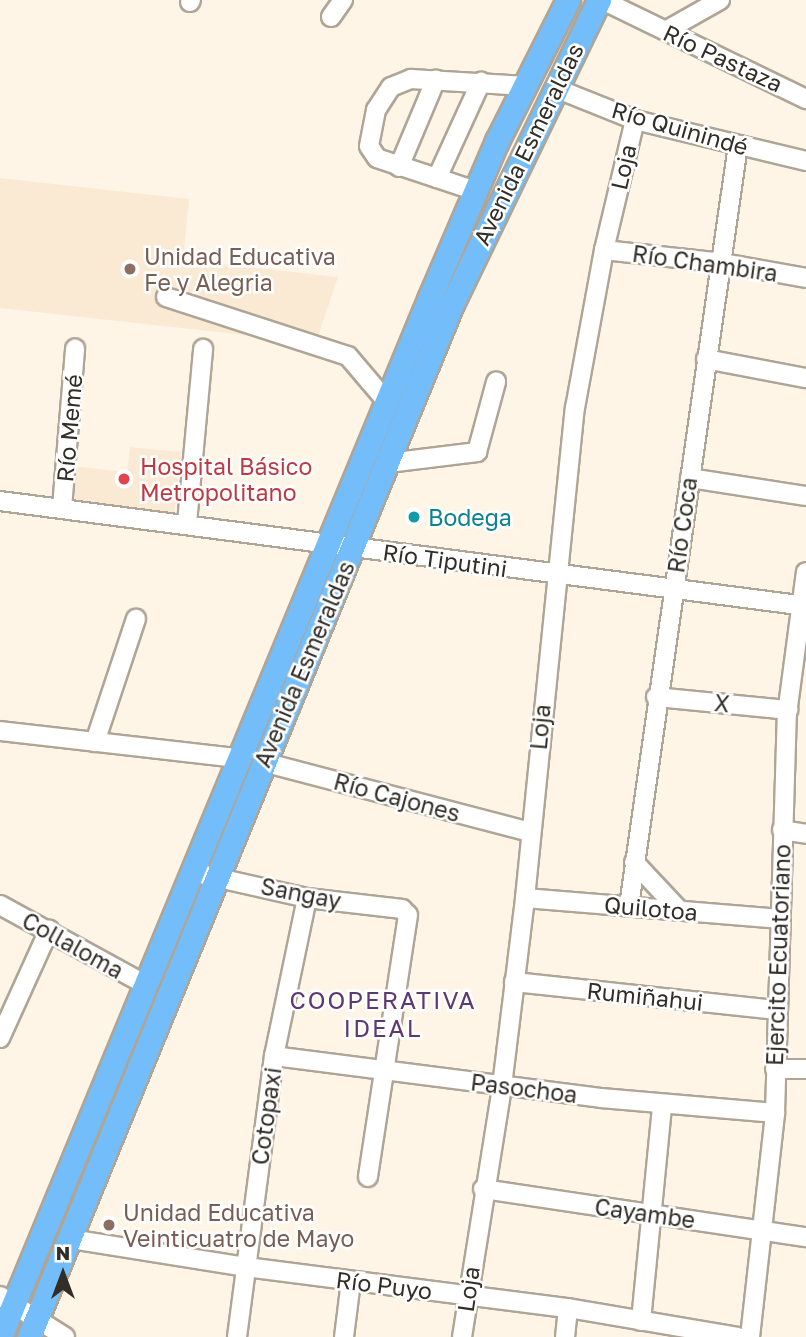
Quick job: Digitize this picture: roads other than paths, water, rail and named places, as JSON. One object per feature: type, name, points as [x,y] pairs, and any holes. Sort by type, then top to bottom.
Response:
[{"type":"main road","name":"Avenida Esmeraldas","points":[[33,1328],[263,762],[388,463],[476,191],[568,0]]},
{"type":"main road","name":"Avenida Esmeraldas","points":[[0,1337],[7,1300],[146,985],[237,758],[388,403],[601,0]]},
{"type":"street","points":[[331,17],[343,0]]},
{"type":"street","name":"Río Pastaza","points":[[601,0],[802,91]]},
{"type":"street","points":[[667,30],[720,0]]},
{"type":"street","points":[[476,191],[399,167],[370,150],[369,130],[376,110],[384,95],[400,82],[436,79],[526,86]]},
{"type":"street","points":[[399,167],[436,79]]},
{"type":"street","points":[[436,178],[481,82]]},
{"type":"street","name":"Río Quinindé","points":[[555,88],[635,120],[806,162]]},
{"type":"street","name":"Loja","points":[[462,1337],[502,1086],[525,898],[555,575],[575,408],[604,250],[635,120]]},
{"type":"street","name":"Río Coca","points":[[629,906],[656,697],[706,359],[723,263],[738,145]]},
{"type":"street","name":"Río Chambira","points":[[604,250],[723,263],[806,278]]},
{"type":"street","points":[[166,297],[348,356],[388,403]]},
{"type":"street","name":"Río Memé","points":[[62,508],[75,349]]},
{"type":"street","points":[[187,523],[203,349]]},
{"type":"street","points":[[706,359],[806,379]]},
{"type":"street","points":[[388,463],[477,452],[496,382]]},
{"type":"street","points":[[690,478],[806,496]]},
{"type":"street","name":"Río Tiputini","points":[[0,501],[187,523],[555,575],[673,587],[803,606]]},
{"type":"street","name":"Ejercito Ecuatoriano","points":[[750,1337],[775,1113],[778,919],[788,710],[806,572]]},
{"type":"street","points":[[95,743],[136,619]]},
{"type":"street","name":"X","points":[[656,697],[788,710]]},
{"type":"street","points":[[0,731],[237,758]]},
{"type":"street","name":"Río Cajones","points":[[263,762],[530,832]]},
{"type":"street","points":[[782,830],[806,834]]},
{"type":"street","points":[[634,862],[678,910]]},
{"type":"street","name":"Sangay","points":[[192,872],[219,875],[307,898],[402,909],[408,915],[385,1069]]},
{"type":"street","name":"Cotopaxi","points":[[237,1337],[274,1056],[307,898]]},
{"type":"street","name":"Quilotoa","points":[[525,898],[778,919]]},
{"type":"street","name":"Collaloma","points":[[0,905],[146,985]]},
{"type":"street","points":[[0,1036],[49,930]]},
{"type":"street","name":"Rumiñahui","points":[[514,982],[776,1010]]},
{"type":"street","name":"Pasochoa","points":[[274,1056],[662,1105],[775,1113]]},
{"type":"street","points":[[368,1177],[385,1069]]},
{"type":"street","points":[[775,1069],[806,1069]]},
{"type":"street","points":[[641,1321],[654,1214],[662,1105]]},
{"type":"street","name":"Cayambe","points":[[484,1189],[806,1237]]},
{"type":"street","name":"Río Puyo","points":[[71,1239],[246,1268],[568,1308],[738,1337]]},
{"type":"street","points":[[344,1337],[351,1281]]},
{"type":"street","points":[[7,1300],[33,1328],[65,1337]]},
{"type":"street","points":[[565,1337],[568,1308]]},
{"type":"place","name":"Unidad Educativa Fe y Alegria","points":[[130,269]]},
{"type":"place","name":"Hospital Básico Metropolitano","points":[[124,479]]},
{"type":"place","name":"Bodega","points":[[414,517]]},
{"type":"place","name":"Unidad Educativa Veinticuatro de Mayo","points":[[109,1225]]},
{"type":"district","name":"COOPERATIVA IDEAL","points":[[383,1014]]}]
